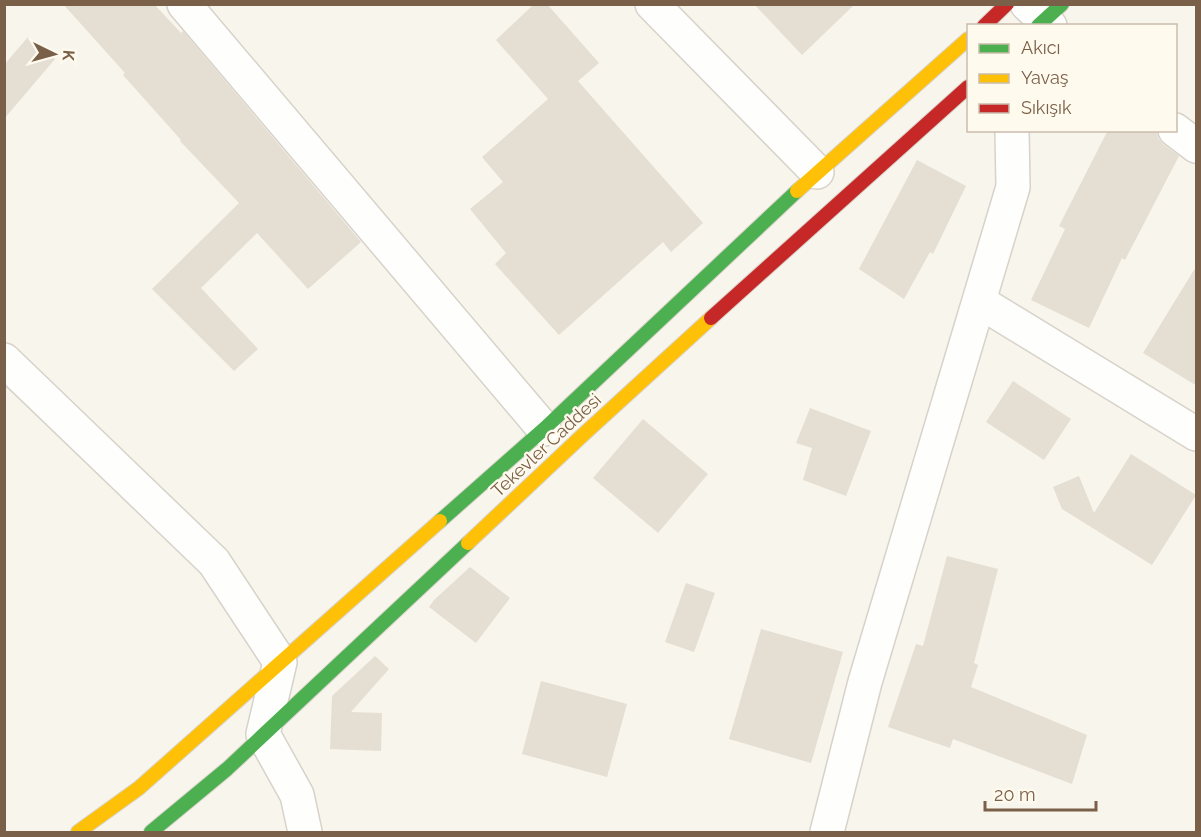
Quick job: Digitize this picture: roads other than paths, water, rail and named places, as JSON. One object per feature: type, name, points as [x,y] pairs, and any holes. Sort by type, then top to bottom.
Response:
[{"type":"street","points":[[184,4],[544,429]]},
{"type":"street","points":[[652,4],[817,172]]},
{"type":"street","points":[[78,832],[139,788],[544,429],[817,172],[967,41]]},
{"type":"street","name":"Tekevler Caddesi","points":[[151,832],[207,787],[585,433],[967,89]]},
{"type":"street","points":[[1177,131],[1197,146]]},
{"type":"street","points":[[827,832],[865,682],[1013,188],[1012,132]]},
{"type":"street","points":[[980,302],[1197,434]]},
{"type":"street","points":[[4,360],[214,562],[280,662],[263,734],[297,795],[305,832]]}]
